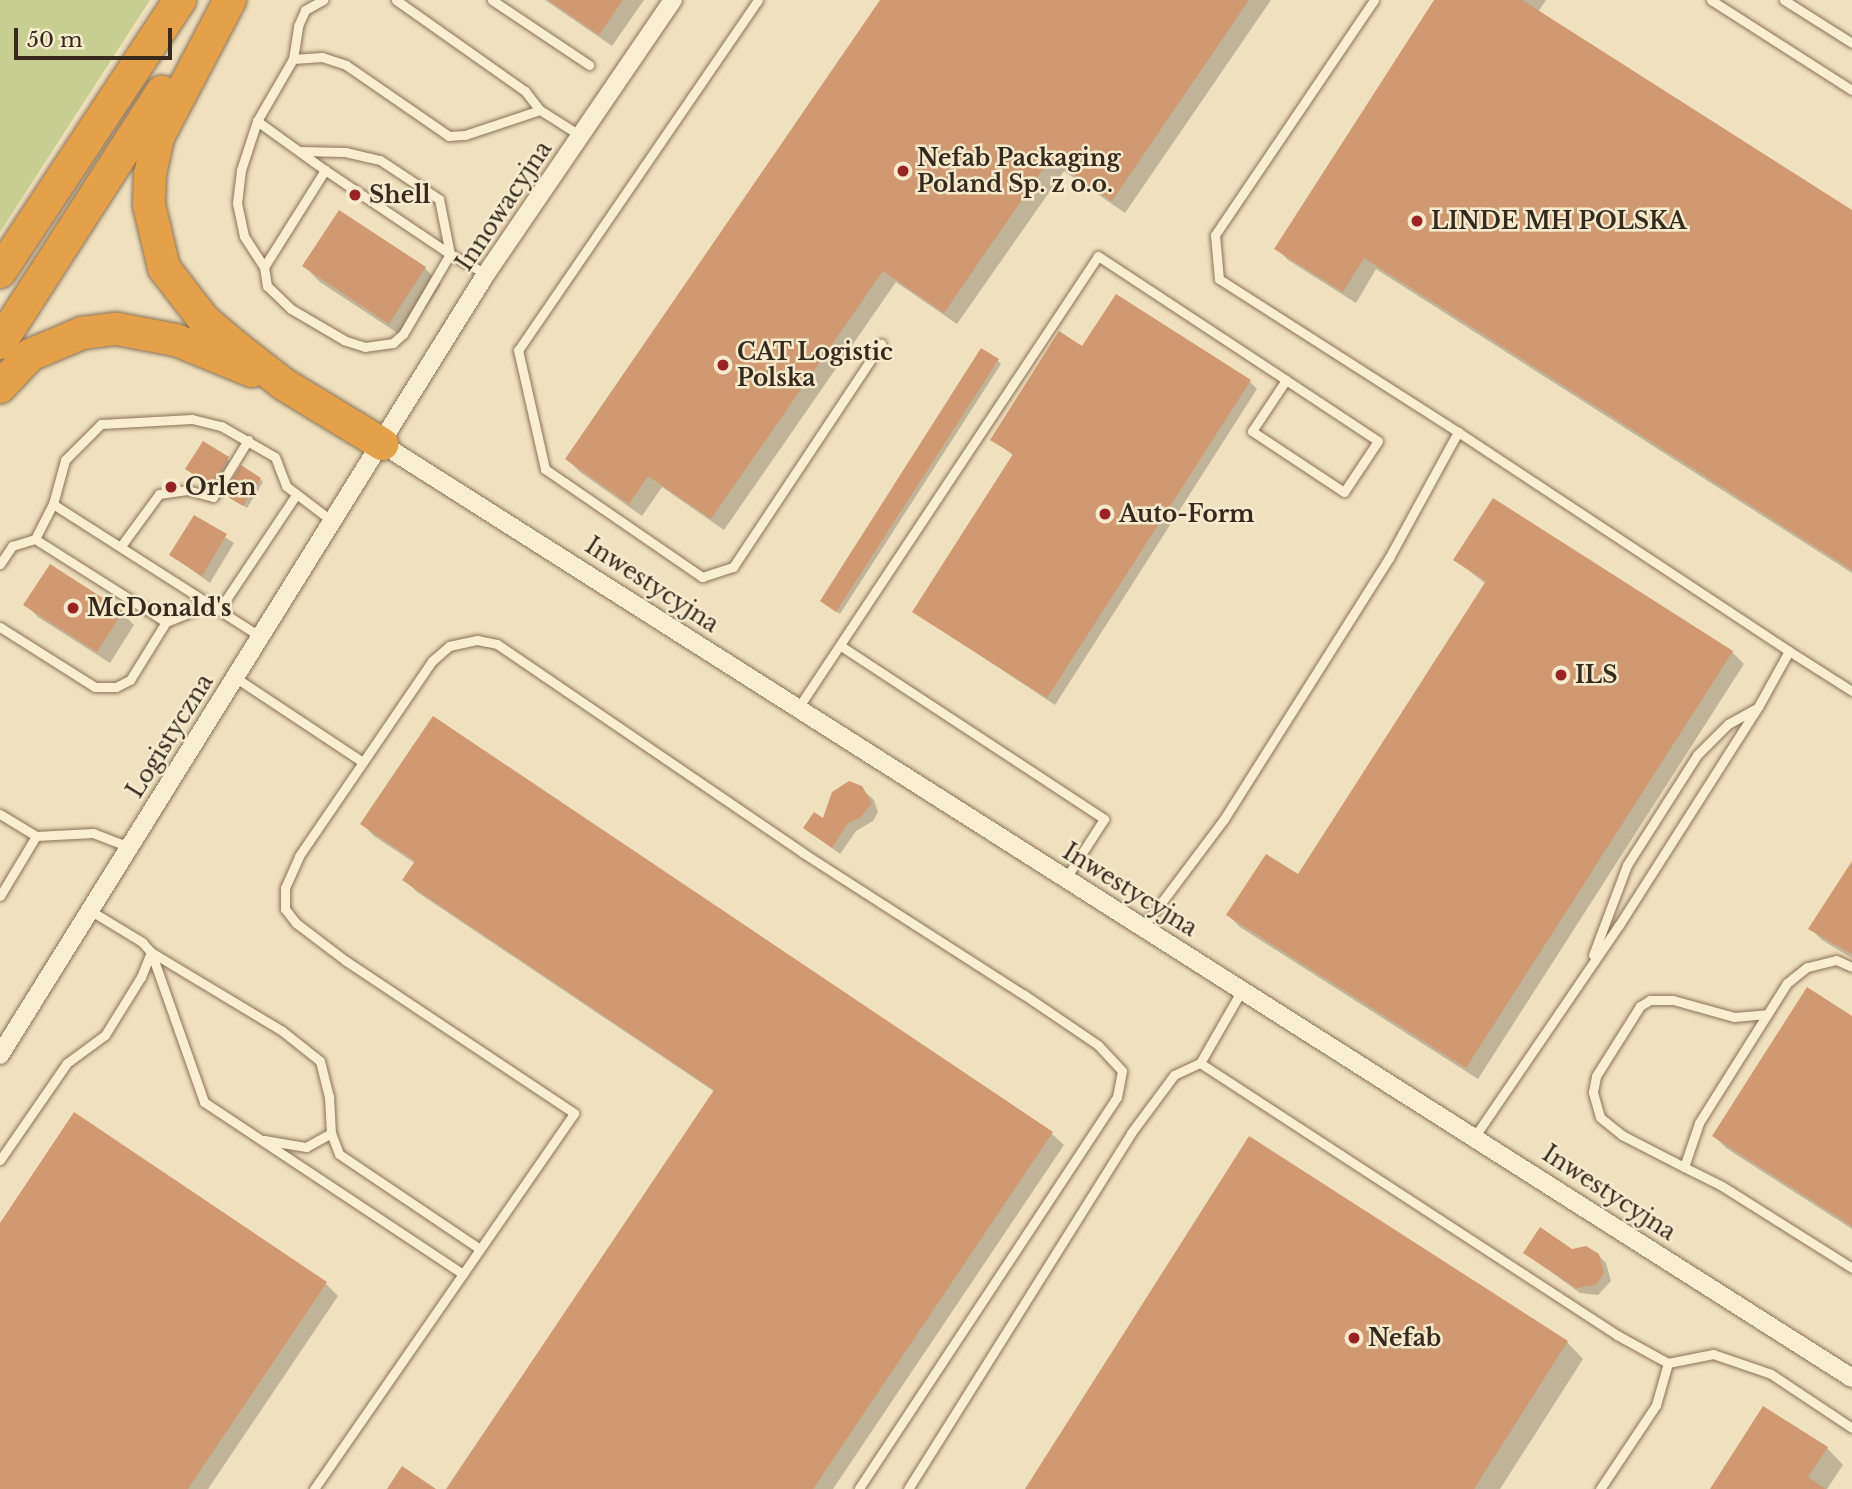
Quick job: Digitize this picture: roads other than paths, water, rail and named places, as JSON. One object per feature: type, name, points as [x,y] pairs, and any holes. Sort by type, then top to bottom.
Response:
[{"type":"highway","points":[[0,272],[180,0]]},
{"type":"highway","points":[[0,343],[124,148],[227,0]]},
{"type":"highway","points":[[227,0],[158,137],[150,175],[149,205],[164,268],[204,320],[285,385],[382,444]]},
{"type":"highway","points":[[0,387],[30,355],[82,333],[117,329],[176,340],[285,385]]},
{"type":"street","name":"Innowacyjna","points":[[382,444],[486,274],[673,0]]},
{"type":"street","name":"Logistyczna","points":[[0,1055],[382,444]]},
{"type":"street","name":"Inwestycyjna","points":[[382,444],[1852,1378]]},
{"type":"lane","points":[[299,151],[345,152],[380,160],[439,199],[450,254],[404,334],[393,343],[365,347],[344,340],[290,309],[267,286],[264,267],[244,236],[237,203],[241,170],[257,121],[293,59],[298,26],[305,10],[323,0]]},
{"type":"lane","points":[[396,0],[525,91],[540,110],[580,136]]},
{"type":"lane","points":[[492,0],[589,65]]},
{"type":"lane","points":[[758,0],[518,350],[545,469],[702,577],[733,567],[881,344]]},
{"type":"lane","points":[[1374,0],[1215,235],[1219,279],[1458,432],[1852,691]]},
{"type":"lane","points":[[1711,0],[1852,90]]},
{"type":"lane","points":[[1784,0],[1852,43]]},
{"type":"lane","points":[[293,59],[322,57],[346,65],[449,136],[465,135],[540,110]]},
{"type":"lane","points":[[257,121],[450,254],[486,274]]},
{"type":"lane","points":[[264,267],[326,170]]},
{"type":"lane","points":[[798,708],[822,668],[841,646],[1098,256],[1286,380],[1378,441],[1344,492],[1252,431],[1286,380]]},
{"type":"lane","points":[[0,565],[12,546],[35,539],[53,504],[65,460],[102,424],[192,419],[221,426],[275,457],[286,486],[332,521]]},
{"type":"lane","points":[[1143,927],[1231,808],[1389,558],[1458,432]]},
{"type":"lane","points":[[121,546],[159,494],[187,490],[213,497],[248,440]]},
{"type":"lane","points":[[219,610],[296,495]]},
{"type":"lane","points":[[53,504],[261,637]]},
{"type":"lane","points":[[35,539],[166,622]]},
{"type":"lane","points":[[0,627],[94,687],[116,687],[130,680],[166,622],[210,604]]},
{"type":"lane","points":[[314,1489],[574,1113],[346,961],[296,923],[285,909],[285,888],[299,856],[432,662],[449,646],[477,640],[497,644],[803,853],[1098,1045],[1122,1071],[1117,1097],[859,1489]]},
{"type":"lane","points":[[841,646],[1104,819],[1066,878]]},
{"type":"lane","points":[[1475,1136],[1758,707],[1789,651]]},
{"type":"lane","points":[[236,678],[363,762]]},
{"type":"lane","points":[[1589,967],[1627,865],[1697,755],[1728,724],[1758,707]]},
{"type":"lane","points":[[0,814],[36,836],[93,833],[130,847]]},
{"type":"lane","points":[[0,896],[36,836]]},
{"type":"lane","points":[[91,911],[142,942],[151,952],[281,1030],[320,1061],[329,1096],[331,1133],[339,1154],[480,1249]]},
{"type":"lane","points":[[151,952],[204,1102],[463,1274]]},
{"type":"lane","points":[[0,1160],[67,1063],[105,1035],[141,977],[151,952]]},
{"type":"lane","points":[[1684,1167],[1699,1123],[1787,983],[1807,967],[1836,960],[1852,967]]},
{"type":"lane","points":[[908,1489],[1131,1133],[1174,1075],[1200,1063],[1243,989]]},
{"type":"lane","points":[[1767,1014],[1734,1017],[1674,1000],[1650,1000],[1640,1006],[1596,1076],[1593,1092],[1600,1116],[1622,1135],[1722,1186],[1852,1268]]},
{"type":"lane","points":[[1200,1063],[1617,1335],[1668,1363],[1713,1354],[1771,1374],[1852,1428]]},
{"type":"lane","points":[[260,1140],[306,1147],[331,1133]]},
{"type":"lane","points":[[1601,1489],[1656,1405],[1668,1363]]},
{"type":"place","name":"Nefab Packaging Poland Sp. z o.o.","points":[[903,171]]},
{"type":"place","name":"Shell","points":[[355,195]]},
{"type":"place","name":"LINDE MH POLSKA","points":[[1417,221]]},
{"type":"place","name":"CAT Logistic Polska","points":[[723,365]]},
{"type":"place","name":"Orlen","points":[[171,487]]},
{"type":"place","name":"Auto-Form","points":[[1105,514]]},
{"type":"place","name":"McDonald's","points":[[73,608]]},
{"type":"place","name":"ILS","points":[[1561,675]]},
{"type":"place","name":"Nefab","points":[[1354,1338]]}]
